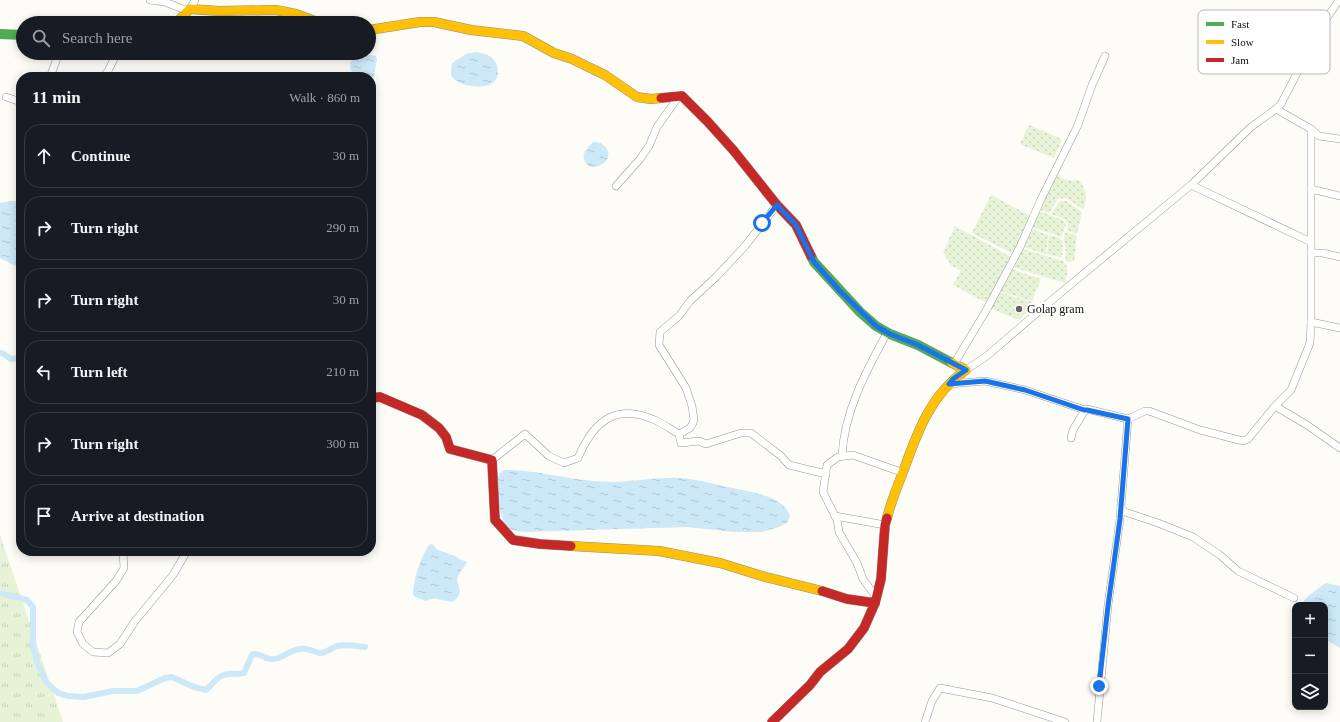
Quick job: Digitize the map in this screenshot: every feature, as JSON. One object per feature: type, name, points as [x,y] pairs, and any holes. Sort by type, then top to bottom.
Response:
[{"type":"street","points":[[150,0],[165,2],[183,9],[219,11],[276,10],[301,16]]},
{"type":"street","points":[[183,16],[190,9],[195,0]]},
{"type":"street","points":[[1330,14],[1340,0]]},
{"type":"street","points":[[376,29],[420,22],[434,22],[471,30],[523,36],[554,53],[572,59],[605,75],[637,97],[651,99],[682,96],[734,151],[777,205],[796,225],[814,262],[860,312],[876,326],[887,333],[918,345],[966,370]]},
{"type":"street","points":[[0,34],[16,35]]},
{"type":"street","points":[[954,364],[987,309],[1020,246],[1078,124],[1092,85],[1105,56]]},
{"type":"street","points":[[52,72],[56,60]]},
{"type":"street","points":[[107,72],[114,60]]},
{"type":"street","points":[[772,722],[810,685],[820,672],[848,649],[864,628],[875,600],[881,579],[885,525],[901,472],[918,431],[933,404],[953,379],[988,355],[1191,185],[1251,127],[1276,109],[1296,74]]},
{"type":"street","points":[[6,96],[16,100]]},
{"type":"street","points":[[616,186],[640,159],[649,146],[657,127],[679,96]]},
{"type":"street","points":[[1276,109],[1311,129],[1319,136],[1340,139]]},
{"type":"street","points":[[949,384],[985,381],[1025,390],[1084,410],[1128,419],[1145,411],[1149,411],[1200,430],[1243,441],[1248,439],[1275,406],[1291,390],[1310,343],[1311,129]]},
{"type":"street","points":[[1191,185],[1311,242]]},
{"type":"street","points":[[1311,189],[1340,196]]},
{"type":"street","points":[[679,434],[690,428],[693,423],[692,406],[686,388],[659,345],[660,332],[679,316],[690,301],[716,277],[745,246],[777,205]]},
{"type":"street","points":[[1311,253],[1323,253],[1340,257]]},
{"type":"street","points":[[1311,322],[1340,328]]},
{"type":"street","points":[[842,456],[843,437],[853,402],[887,333]]},
{"type":"street","points":[[376,397],[380,397],[429,418],[447,438],[450,449],[492,460]]},
{"type":"street","points":[[1275,406],[1308,425],[1340,448]]},
{"type":"street","points":[[1071,438],[1073,430],[1084,410]]},
{"type":"street","points":[[492,460],[525,434],[549,456],[564,463],[578,458],[585,443],[596,426],[612,416],[625,413],[638,414],[658,421],[679,434],[681,443],[699,441],[706,444],[741,433],[751,433],[781,456],[789,465],[826,474]]},
{"type":"street","points":[[1097,722],[1108,606],[1121,508],[1128,419]]},
{"type":"street","points":[[875,600],[839,532],[835,516],[823,492],[827,465],[838,457],[853,455],[901,472]]},
{"type":"street","points":[[492,460],[495,520],[512,540],[540,544],[659,551],[720,563],[847,599],[875,600]]},
{"type":"street","points":[[1121,508],[1125,512],[1193,537],[1220,555],[1238,571],[1294,598]]},
{"type":"street","points":[[835,516],[885,525]]},
{"type":"street","points":[[123,556],[124,568],[116,581],[79,622],[77,632],[83,644],[93,652],[108,653],[120,644],[134,621],[173,575],[184,556]]},
{"type":"street","points":[[925,722],[932,701],[940,688],[992,698],[1065,722]]},
{"type":"green space","points":[[1029,125],[1062,139],[1054,158],[1020,144]]},
{"type":"green space","points":[[1056,173],[1064,179],[1073,181],[1077,179],[1080,182],[1085,193],[1086,201],[1084,210],[1066,198],[1058,199],[1049,213],[1039,209]]},
{"type":"green space","points":[[991,195],[1031,216],[1014,254],[972,233]]},
{"type":"green space","points":[[1060,201],[1066,201],[1082,212],[1077,234],[1067,230],[1068,224],[1064,219],[1051,214]]},
{"type":"green space","points":[[1039,211],[1063,220],[1066,225],[1061,237],[1032,227]]},
{"type":"green space","points":[[955,226],[1011,257],[987,303],[953,285],[961,271],[951,265],[943,253]]},
{"type":"green space","points":[[1031,229],[1048,235],[1046,254],[1023,247]]},
{"type":"green space","points":[[1066,232],[1077,236],[1074,261],[1066,262],[1065,242],[1063,239]]},
{"type":"green space","points":[[1049,235],[1060,238],[1063,242],[1062,258],[1047,254]]},
{"type":"green space","points":[[1023,249],[1063,261],[1067,266],[1065,283],[1015,268],[1015,264]]},
{"type":"green space","points":[[1011,269],[1041,279],[1032,301],[999,291]]},
{"type":"green space","points":[[999,292],[1032,302],[1029,310],[1019,320],[990,308]]},
{"type":"green space","points":[[0,535],[63,722],[0,722]]},
{"type":"water","points":[[476,52],[486,54],[496,63],[498,71],[497,78],[487,86],[466,85],[456,81],[451,75],[452,63],[466,54]]},
{"type":"water","points":[[376,56],[377,59],[375,72],[352,72],[350,63],[352,60],[376,60]]},
{"type":"water","points":[[593,142],[600,143],[604,146],[608,154],[604,163],[598,166],[590,167],[584,160],[584,154]]},
{"type":"water","points":[[16,201],[16,266],[0,258],[0,203]]},
{"type":"water","points":[[504,470],[613,482],[669,478],[693,479],[768,497],[782,504],[790,515],[788,522],[779,527],[762,532],[734,532],[687,527],[525,532],[512,530],[505,526],[498,500],[497,487],[499,474]]},
{"type":"water","points":[[432,544],[438,550],[467,562],[457,580],[460,589],[459,595],[452,602],[433,598],[426,601],[415,597],[413,594],[420,562],[429,545]]},
{"type":"water","points":[[1326,583],[1340,586],[1340,648],[1328,641],[1328,602],[1303,602],[1308,596]]},
{"type":"waterway","points":[[0,353],[11,359],[16,358]]},
{"type":"waterway","points":[[0,593],[27,600],[33,607],[33,646],[37,662],[46,682],[58,693],[68,696],[84,697],[113,691],[137,691],[165,678],[172,677],[194,687],[206,690],[221,676],[244,673],[253,654],[258,654],[269,659],[275,659],[292,651],[303,649],[320,653],[340,645],[365,647]]},
{"type":"traffic: fast","points":[[0,34],[16,35]]},
{"type":"traffic: fast","points":[[811,256],[814,262],[860,312],[876,326],[890,334],[918,345],[952,363]]},
{"type":"traffic: slow","points":[[183,16],[190,9],[219,11],[276,10],[301,16]]},
{"type":"traffic: slow","points":[[376,29],[420,22],[434,22],[471,30],[523,36],[554,53],[572,59],[605,75],[637,97],[651,99],[661,98]]},
{"type":"traffic: slow","points":[[887,518],[894,495],[926,416],[943,391],[966,370],[952,363]]},
{"type":"traffic: slow","points":[[571,546],[659,551],[720,563],[762,576],[822,591]]},
{"type":"traffic: jam","points":[[661,98],[682,96],[708,122],[734,151],[777,205],[796,225],[811,256]]},
{"type":"traffic: jam","points":[[376,397],[380,397],[422,415],[439,428],[446,437],[450,449],[492,460],[495,520],[513,540],[540,544],[571,546]]},
{"type":"traffic: jam","points":[[772,722],[810,685],[820,672],[848,649],[864,628],[875,603],[881,579],[885,525],[887,518]]},
{"type":"traffic: jam","points":[[822,591],[847,599],[875,603]]},
{"type":"place","name":"Golap gram","points":[[1019,309]]},
{"type":"route","points":[[762,223],[777,205],[796,225],[814,262],[840,291],[876,326],[890,334],[918,345],[966,370],[953,379],[949,384],[985,381],[1025,390],[1084,410],[1128,419],[1120,519],[1099,686]]}]
